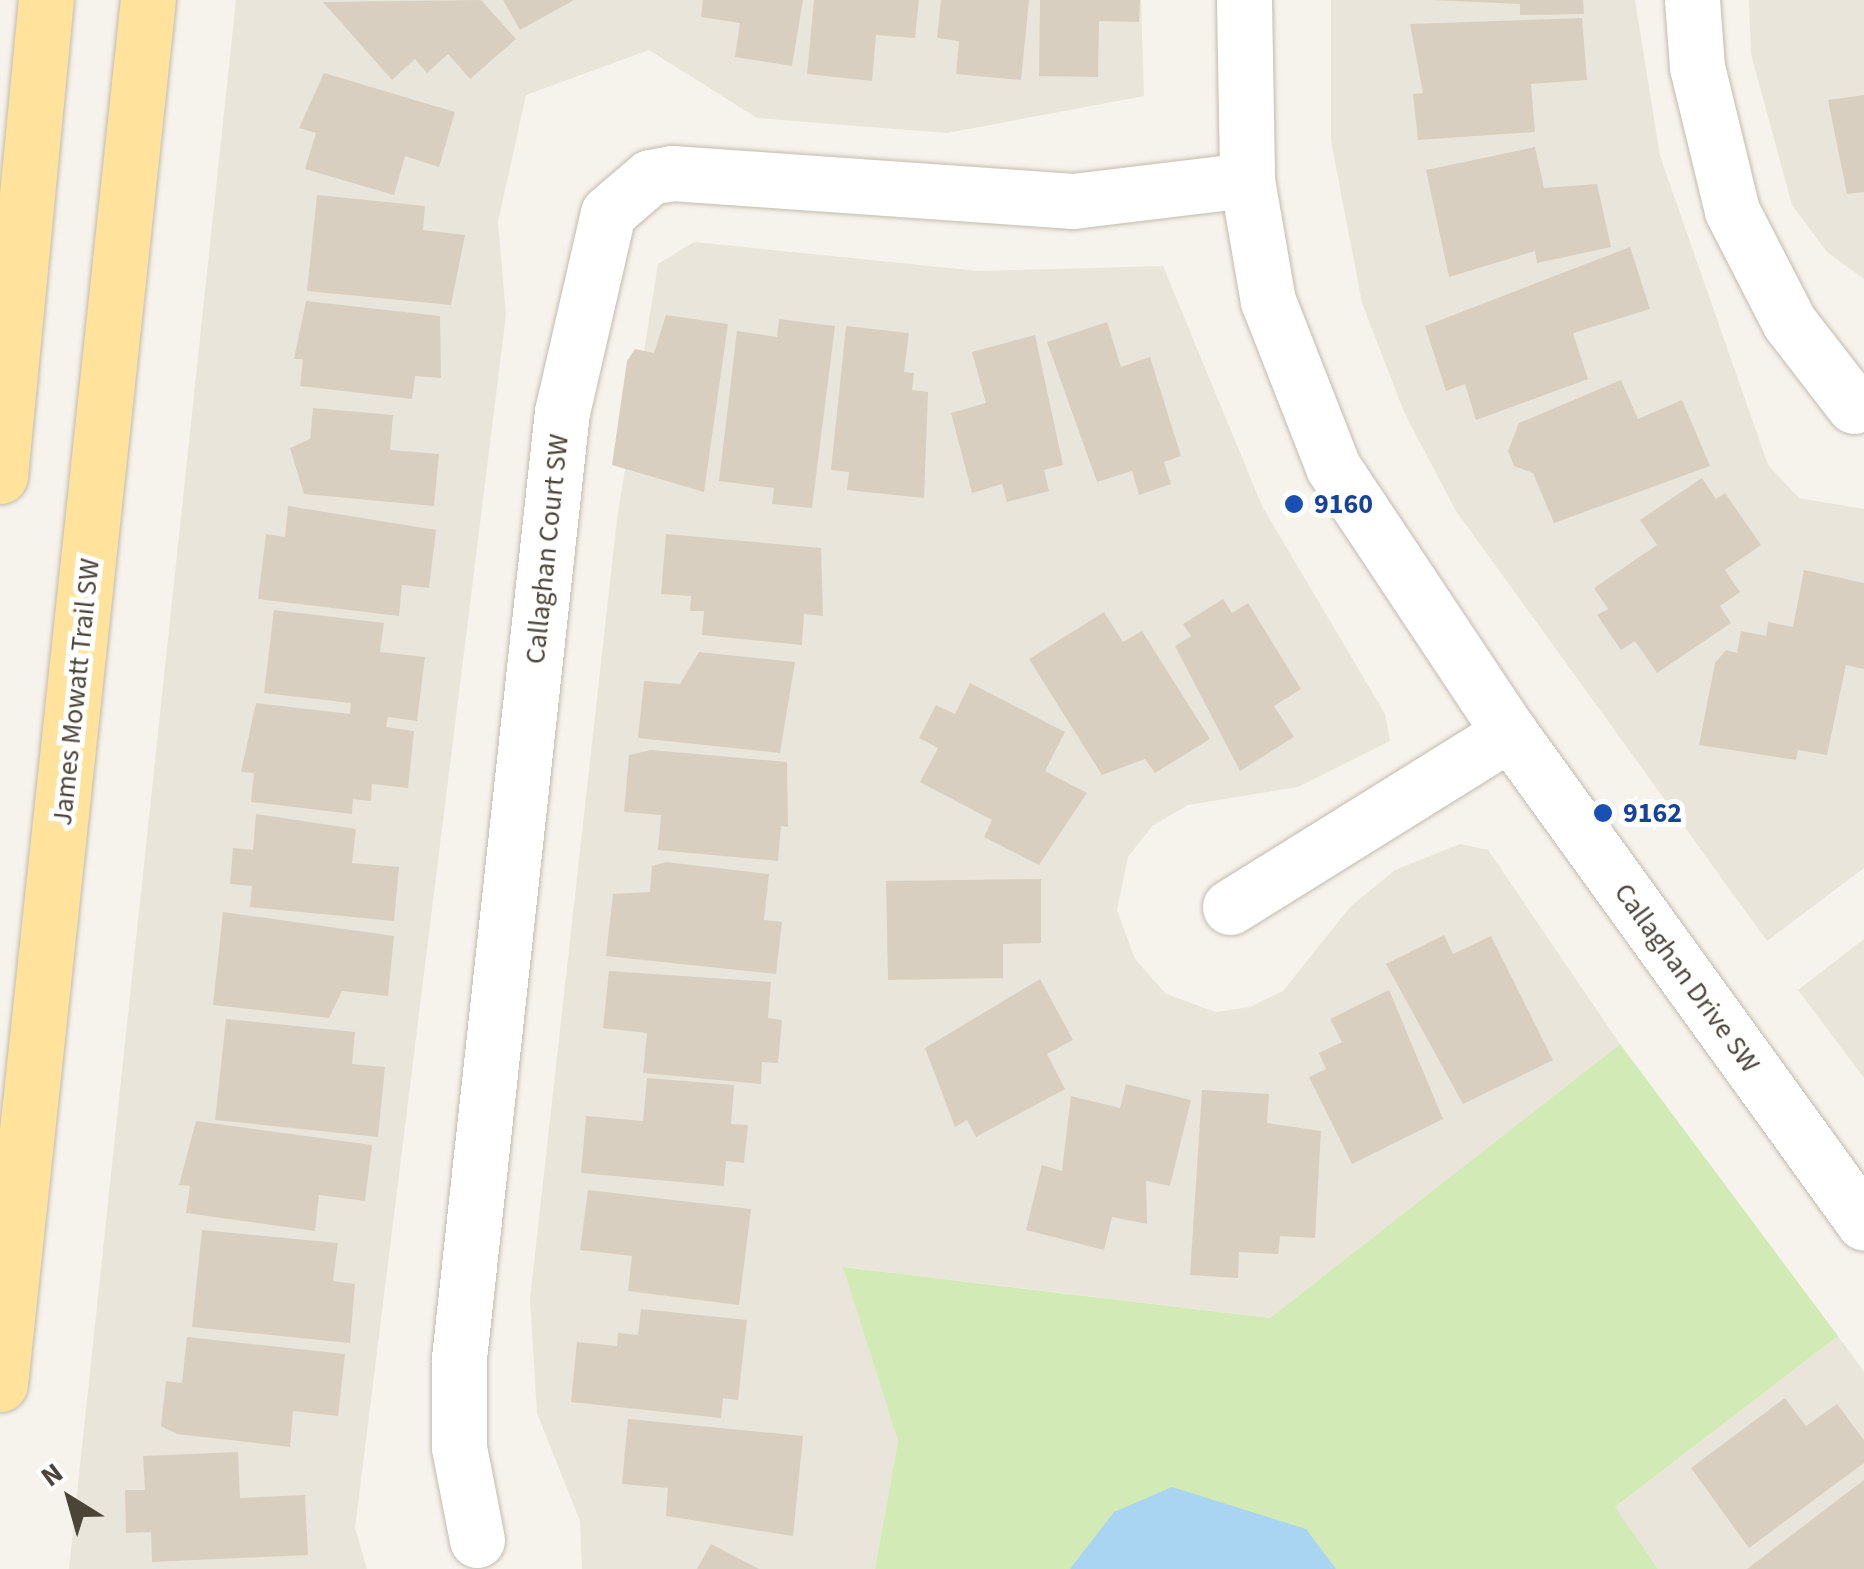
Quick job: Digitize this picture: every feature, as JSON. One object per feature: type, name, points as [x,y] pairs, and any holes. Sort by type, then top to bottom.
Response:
[{"type":"main road","points":[[0,476],[46,0]]},
{"type":"main road","name":"James Mowatt Trail SW","points":[[0,1384],[148,0]]},
{"type":"street","name":"Callaghan Drive SW","points":[[1244,0],[1247,180],[1268,301],[1332,467],[1510,733],[1864,1223]]},
{"type":"street","points":[[1692,0],[1696,67],[1732,211],[1789,322],[1854,406]]},
{"type":"street","name":"Callaghan Court SW","points":[[478,1540],[459,1447],[459,1358],[562,412],[608,213],[650,177],[672,173],[1074,200],[1247,180]]},
{"type":"street","points":[[1230,907],[1510,733]]},
{"type":"shaded area","points":[[236,0],[1141,0],[1144,96],[947,133],[757,118],[649,50],[526,95],[498,222],[506,315],[355,1528],[367,1569],[69,1569]]},
{"type":"shaded area","points":[[1331,0],[1635,0],[1660,156],[1768,465],[1799,498],[1864,509],[1864,868],[1767,941],[1456,511],[1404,412],[1362,303],[1331,141]]},
{"type":"shaded area","points":[[1749,0],[1864,0],[1864,279],[1827,252],[1792,205],[1751,54]]},
{"type":"shaded area","points":[[694,242],[979,271],[1163,266],[1262,506],[1385,714],[1390,741],[1298,787],[1188,805],[1152,826],[1128,857],[1117,910],[1135,959],[1166,994],[1216,1012],[1250,1007],[1283,991],[1350,907],[1395,870],[1460,844],[1488,850],[1620,1044],[1270,1318],[844,1267],[898,1441],[875,1569],[582,1569],[580,1521],[537,1413],[530,1299],[617,519],[658,264]]},
{"type":"shaded area","points":[[1864,939],[1864,1078],[1798,990]]},
{"type":"shaded area","points":[[1838,1336],[1864,1372],[1864,1569],[1658,1569],[1614,1508]]},
{"type":"green space","points":[[1620,1044],[1838,1336],[1615,1507],[1658,1569],[875,1569],[898,1441],[843,1267],[1270,1318]]},
{"type":"water","points":[[1172,1487],[1306,1529],[1336,1569],[1070,1569],[1114,1512]]},
{"type":"building","points":[[481,0],[516,39],[470,79],[448,54],[427,73],[415,59],[392,80],[323,2]]},
{"type":"building","points":[[503,0],[574,0],[520,30]]},
{"type":"building","points":[[703,0],[803,0],[792,66],[735,57],[740,23],[701,17]]},
{"type":"building","points":[[814,0],[919,0],[915,38],[876,35],[872,81],[807,74]]},
{"type":"building","points":[[941,0],[1029,0],[1021,80],[956,74],[959,41],[937,38]]},
{"type":"building","points":[[1040,0],[1140,0],[1139,22],[1099,21],[1098,77],[1039,76]]},
{"type":"building","points":[[1433,0],[1583,0],[1584,14],[1520,15],[1520,4]]},
{"type":"building","points":[[1582,18],[1587,80],[1531,84],[1535,132],[1418,140],[1413,94],[1423,93],[1410,24]]},
{"type":"building","points":[[324,73],[455,112],[439,167],[405,156],[394,195],[305,169],[316,133],[299,128]]},
{"type":"building","points":[[1864,95],[1864,192],[1847,194],[1828,100]]},
{"type":"building","points":[[1535,147],[1544,188],[1597,184],[1611,247],[1537,263],[1535,251],[1449,277],[1426,170]]},
{"type":"building","points":[[317,195],[425,206],[423,230],[465,235],[451,305],[307,291]]},
{"type":"building","points":[[1630,247],[1650,309],[1573,333],[1588,379],[1476,420],[1465,384],[1446,391],[1425,326]]},
{"type":"building","points":[[306,301],[440,316],[441,378],[415,376],[412,399],[300,386],[303,359],[294,359]]},
{"type":"building","points":[[666,315],[728,324],[704,492],[612,465],[627,361],[635,349],[654,353]]},
{"type":"building","points":[[779,319],[835,326],[812,508],[772,504],[774,488],[719,481],[737,331],[777,337]]},
{"type":"building","points":[[1107,322],[1121,367],[1150,357],[1181,456],[1164,462],[1171,484],[1139,495],[1132,471],[1097,482],[1047,342]]},
{"type":"building","points":[[846,326],[909,333],[904,372],[914,373],[912,390],[928,392],[924,498],[847,490],[849,472],[831,470]]},
{"type":"building","points":[[1035,335],[1063,465],[1044,470],[1049,491],[1007,502],[1002,484],[972,493],[951,413],[986,403],[972,352]]},
{"type":"building","points":[[1621,380],[1638,419],[1682,400],[1710,466],[1554,523],[1533,473],[1514,466],[1508,451],[1519,423]]},
{"type":"building","points":[[313,408],[393,415],[390,450],[439,454],[434,506],[304,494],[290,448],[310,439]]},
{"type":"building","points":[[1702,478],[1716,499],[1725,493],[1761,545],[1725,570],[1740,592],[1720,606],[1731,623],[1657,673],[1635,641],[1621,650],[1597,615],[1608,609],[1594,588],[1657,545],[1640,520]]},
{"type":"building","points":[[288,506],[436,530],[429,588],[402,585],[399,616],[258,599],[266,534],[285,537]]},
{"type":"building","points":[[666,534],[821,548],[823,616],[804,614],[802,645],[702,635],[704,611],[690,611],[691,596],[661,594]]},
{"type":"building","points":[[1804,570],[1864,583],[1864,669],[1846,665],[1827,755],[1798,750],[1796,760],[1699,745],[1715,663],[1726,650],[1737,653],[1741,631],[1766,636],[1768,622],[1793,627]]},
{"type":"building","points":[[1223,599],[1232,613],[1248,603],[1301,689],[1274,706],[1294,737],[1240,771],[1175,646],[1191,636],[1183,624]]},
{"type":"building","points":[[274,610],[384,623],[380,652],[425,657],[417,721],[388,717],[386,727],[414,731],[408,788],[372,784],[371,801],[353,799],[352,814],[251,802],[254,773],[241,772],[256,703],[350,714],[351,703],[264,693]]},
{"type":"building","points":[[1104,612],[1123,642],[1142,631],[1210,739],[1155,773],[1145,759],[1102,775],[1029,659]]},
{"type":"building","points":[[699,652],[795,662],[780,753],[638,738],[644,681],[680,684]]},
{"type":"building","points":[[970,683],[1065,732],[1045,771],[1087,793],[1039,865],[984,837],[992,820],[920,782],[938,748],[919,738],[936,705],[955,714]]},
{"type":"building","points":[[651,750],[787,762],[788,827],[781,826],[778,861],[658,850],[661,815],[624,812],[629,755]]},
{"type":"building","points":[[256,814],[356,829],[352,863],[399,867],[394,921],[250,907],[252,886],[230,884],[233,848],[253,850]]},
{"type":"building","points":[[666,862],[769,874],[764,920],[782,922],[776,974],[606,956],[613,894],[650,892],[652,866]]},
{"type":"building","points":[[1041,879],[1041,943],[1003,944],[1003,978],[888,980],[886,881]]},
{"type":"building","points":[[223,912],[394,936],[388,996],[342,991],[329,1018],[213,1005]]},
{"type":"building","points":[[1444,935],[1453,954],[1491,936],[1553,1060],[1463,1104],[1386,964]]},
{"type":"building","points":[[609,971],[771,982],[768,1018],[782,1020],[778,1063],[762,1062],[761,1084],[643,1073],[647,1033],[603,1028]]},
{"type":"building","points":[[1040,979],[1073,1040],[1047,1054],[1065,1089],[976,1137],[967,1120],[955,1127],[925,1048]]},
{"type":"building","points":[[1389,990],[1443,1119],[1352,1164],[1309,1077],[1326,1069],[1319,1053],[1342,1042],[1330,1019]]},
{"type":"building","points":[[226,1019],[355,1032],[352,1064],[385,1067],[378,1137],[215,1120]]},
{"type":"building","points":[[647,1078],[734,1085],[731,1124],[748,1125],[744,1163],[726,1161],[724,1186],[581,1173],[586,1116],[643,1121]]},
{"type":"building","points":[[1126,1084],[1191,1100],[1170,1186],[1146,1181],[1147,1224],[1112,1217],[1104,1250],[1026,1230],[1042,1165],[1062,1171],[1071,1096],[1120,1108]]},
{"type":"building","points":[[1202,1090],[1269,1094],[1267,1123],[1321,1131],[1315,1238],[1280,1236],[1278,1254],[1239,1252],[1238,1278],[1190,1275]]},
{"type":"building","points":[[196,1121],[372,1145],[365,1201],[319,1195],[315,1231],[186,1213],[190,1186],[179,1185]]},
{"type":"building","points":[[588,1190],[751,1209],[739,1305],[628,1291],[632,1256],[580,1250]]},
{"type":"building","points":[[202,1230],[338,1243],[333,1281],[355,1284],[350,1343],[192,1327]]},
{"type":"building","points":[[641,1309],[747,1320],[738,1400],[723,1398],[721,1418],[571,1402],[577,1342],[617,1346],[618,1333],[638,1335]]},
{"type":"building","points":[[187,1337],[345,1354],[338,1416],[293,1411],[290,1447],[177,1434],[161,1426],[166,1381],[182,1383]]},
{"type":"building","points":[[1785,1398],[1806,1426],[1837,1404],[1864,1440],[1864,1463],[1749,1548],[1691,1468]]},
{"type":"building","points":[[628,1419],[803,1436],[793,1536],[666,1516],[668,1488],[622,1484]]},
{"type":"building","points":[[238,1452],[240,1498],[305,1495],[308,1555],[152,1562],[151,1532],[126,1533],[125,1490],[145,1490],[143,1456]]},
{"type":"building","points":[[1864,1480],[1864,1569],[1747,1569]]},
{"type":"building","points":[[711,1544],[759,1569],[697,1569]]},
{"type":"place","name":"9160","points":[[1294,504]]},
{"type":"place","name":"9162","points":[[1603,813]]}]
